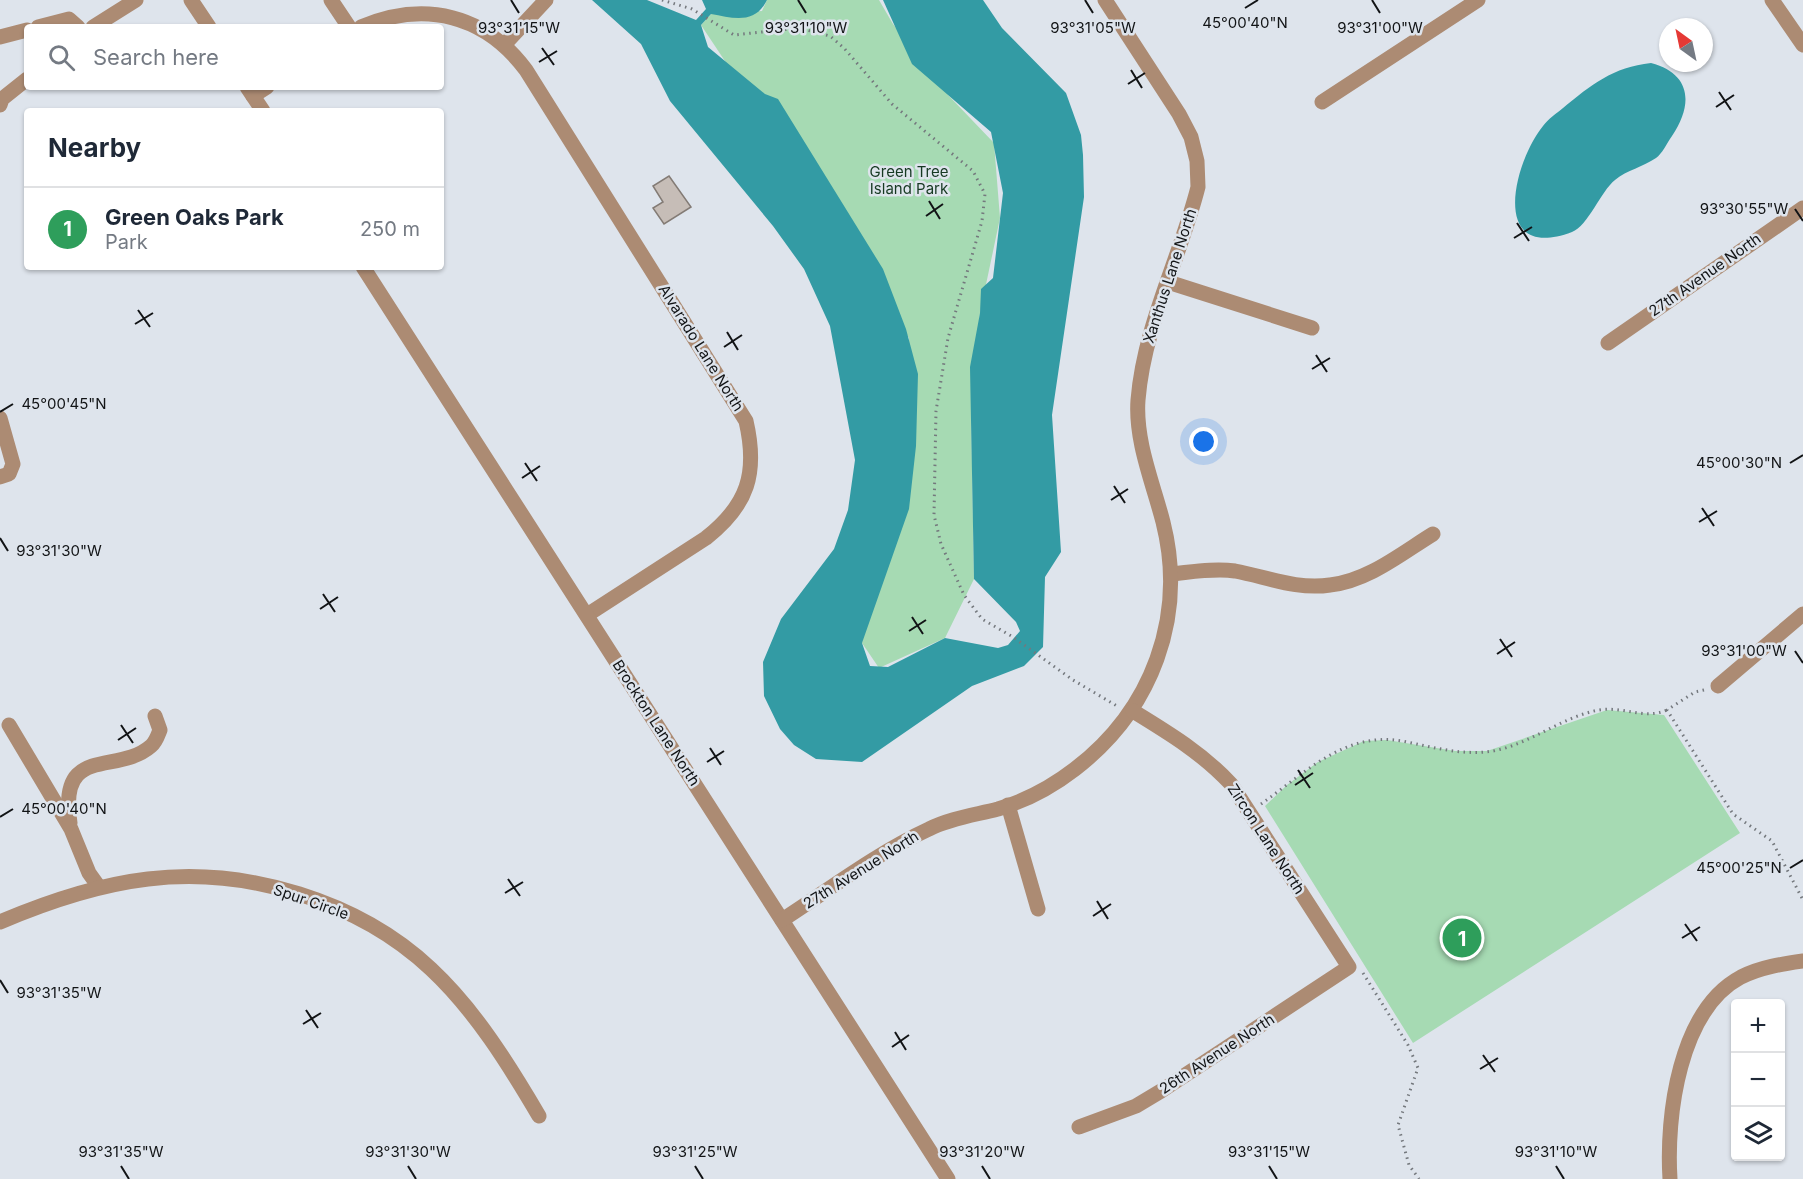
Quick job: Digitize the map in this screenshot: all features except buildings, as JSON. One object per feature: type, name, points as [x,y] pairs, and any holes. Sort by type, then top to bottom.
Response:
[{"type":"street","points":[[98,24],[136,0]]},
{"type":"street","points":[[191,0],[207,24]]},
{"type":"street","points":[[331,0],[347,24]]},
{"type":"street","points":[[505,44],[546,0]]},
{"type":"street","name":"Xanthus Lane North","points":[[1106,0],[1179,114],[1191,136],[1197,161],[1198,187],[1149,338],[1138,403],[1148,469],[1169,547],[1170,574]]},
{"type":"street","points":[[1322,102],[1478,0]]},
{"type":"street","points":[[1772,0],[1803,45]]},
{"type":"street","name":"Alvarado Lane North","points":[[370,24],[402,13],[429,13],[457,17],[482,28],[505,44],[526,70],[746,421],[751,443],[752,465],[747,487],[738,507],[724,524],[587,615]]},
{"type":"street","points":[[50,24],[69,19],[75,24]]},
{"type":"street","points":[[0,37],[24,31]]},
{"type":"street","points":[[0,105],[2,99],[24,81]]},
{"type":"street","points":[[250,92],[261,108]]},
{"type":"street","name":"27th Avenue North","points":[[1608,343],[1803,208]]},
{"type":"street","name":"Brockton Lane North","points":[[365,270],[948,1179]]},
{"type":"street","points":[[1168,282],[1312,328]]},
{"type":"street","points":[[0,417],[13,464],[9,474],[0,477]]},
{"type":"street","points":[[1170,574],[1213,570],[1235,571],[1282,583],[1331,585],[1361,576],[1433,534]]},
{"type":"street","name":"27th Avenue North","points":[[782,920],[930,828],[1008,805],[1038,792],[1074,770],[1106,742],[1133,711],[1150,678],[1162,645],[1169,610],[1170,574]]},
{"type":"street","points":[[1718,686],[1803,614]]},
{"type":"street","name":"Zircon Lane North","points":[[1133,711],[1210,762],[1231,784],[1349,967]]},
{"type":"street","points":[[70,829],[68,809],[70,790],[79,772],[100,763],[139,753],[153,745],[160,730],[156,716]]},
{"type":"street","points":[[9,725],[70,829],[89,873],[99,887]]},
{"type":"street","points":[[1008,805],[1038,909]]},
{"type":"street","name":"Spur Circle","points":[[0,922],[99,887],[169,877],[231,880],[275,888],[319,902],[361,920],[400,944],[440,977],[493,1043],[539,1116]]},
{"type":"street","points":[[1670,1179],[1669,1133],[1675,1091],[1694,1032],[1705,1011],[1721,992],[1740,978],[1762,968],[1803,961]]},
{"type":"street","name":"26th Avenue North","points":[[1079,1127],[1136,1106],[1349,967]]},
{"type":"path","points":[[662,0],[699,14],[734,35],[799,28],[830,36],[844,48],[892,105],[973,171],[985,194],[982,221],[940,374],[936,411],[934,515],[941,544],[964,595],[982,619],[1013,637],[1073,680],[1118,706]]},
{"type":"path","points":[[1259,806],[1328,756],[1370,739],[1401,741],[1433,749],[1465,752],[1491,751],[1514,746],[1576,715],[1602,710],[1655,715],[1695,692],[1718,686]]},
{"type":"path","points":[[1667,710],[1733,814],[1772,840],[1803,900]]},
{"type":"path","points":[[1349,967],[1356,963],[1408,1045],[1418,1068],[1398,1125],[1409,1165],[1419,1179]]},
{"type":"green space","name":"Green Tree Island Park","points":[[767,0],[879,0],[893,24],[949,96],[994,143],[1000,218],[980,313],[971,406],[974,579],[945,638],[879,668],[862,643],[909,338],[701,25],[711,14],[762,11]]},
{"type":"green space","points":[[1607,710],[1664,715],[1740,833],[1413,1043],[1265,806],[1287,785],[1318,762],[1364,741],[1387,740],[1455,751],[1487,751]]},
{"type":"water","points":[[592,0],[647,0],[696,20],[706,9],[702,0],[767,0],[756,13],[743,18],[711,14],[701,25],[708,47],[765,94],[778,99],[883,269],[906,329],[918,374],[916,446],[909,509],[862,643],[870,666],[888,667],[945,638],[998,648],[1008,645],[1020,631],[1016,622],[974,579],[970,367],[980,313],[981,289],[993,278],[1003,193],[991,132],[912,64],[883,0],[983,0],[1002,28],[1066,93],[1081,135],[1084,197],[1052,415],[1061,552],[1045,577],[1043,647],[1024,666],[972,686],[862,762],[816,759],[794,745],[780,729],[764,696],[763,662],[781,619],[834,549],[848,510],[855,460],[830,326],[804,269],[773,226],[670,101],[641,44]]},
{"type":"water","points":[[1651,63],[1659,66],[1659,72],[1671,72],[1681,83],[1685,92],[1683,113],[1679,124],[1662,151],[1651,161],[1615,180],[1584,223],[1572,232],[1546,238],[1528,234],[1518,222],[1515,204],[1517,184],[1532,142],[1550,119],[1593,85],[1625,68]]},
{"type":"place","name":"Green Oaks Park","points":[[1462,938]]}]
